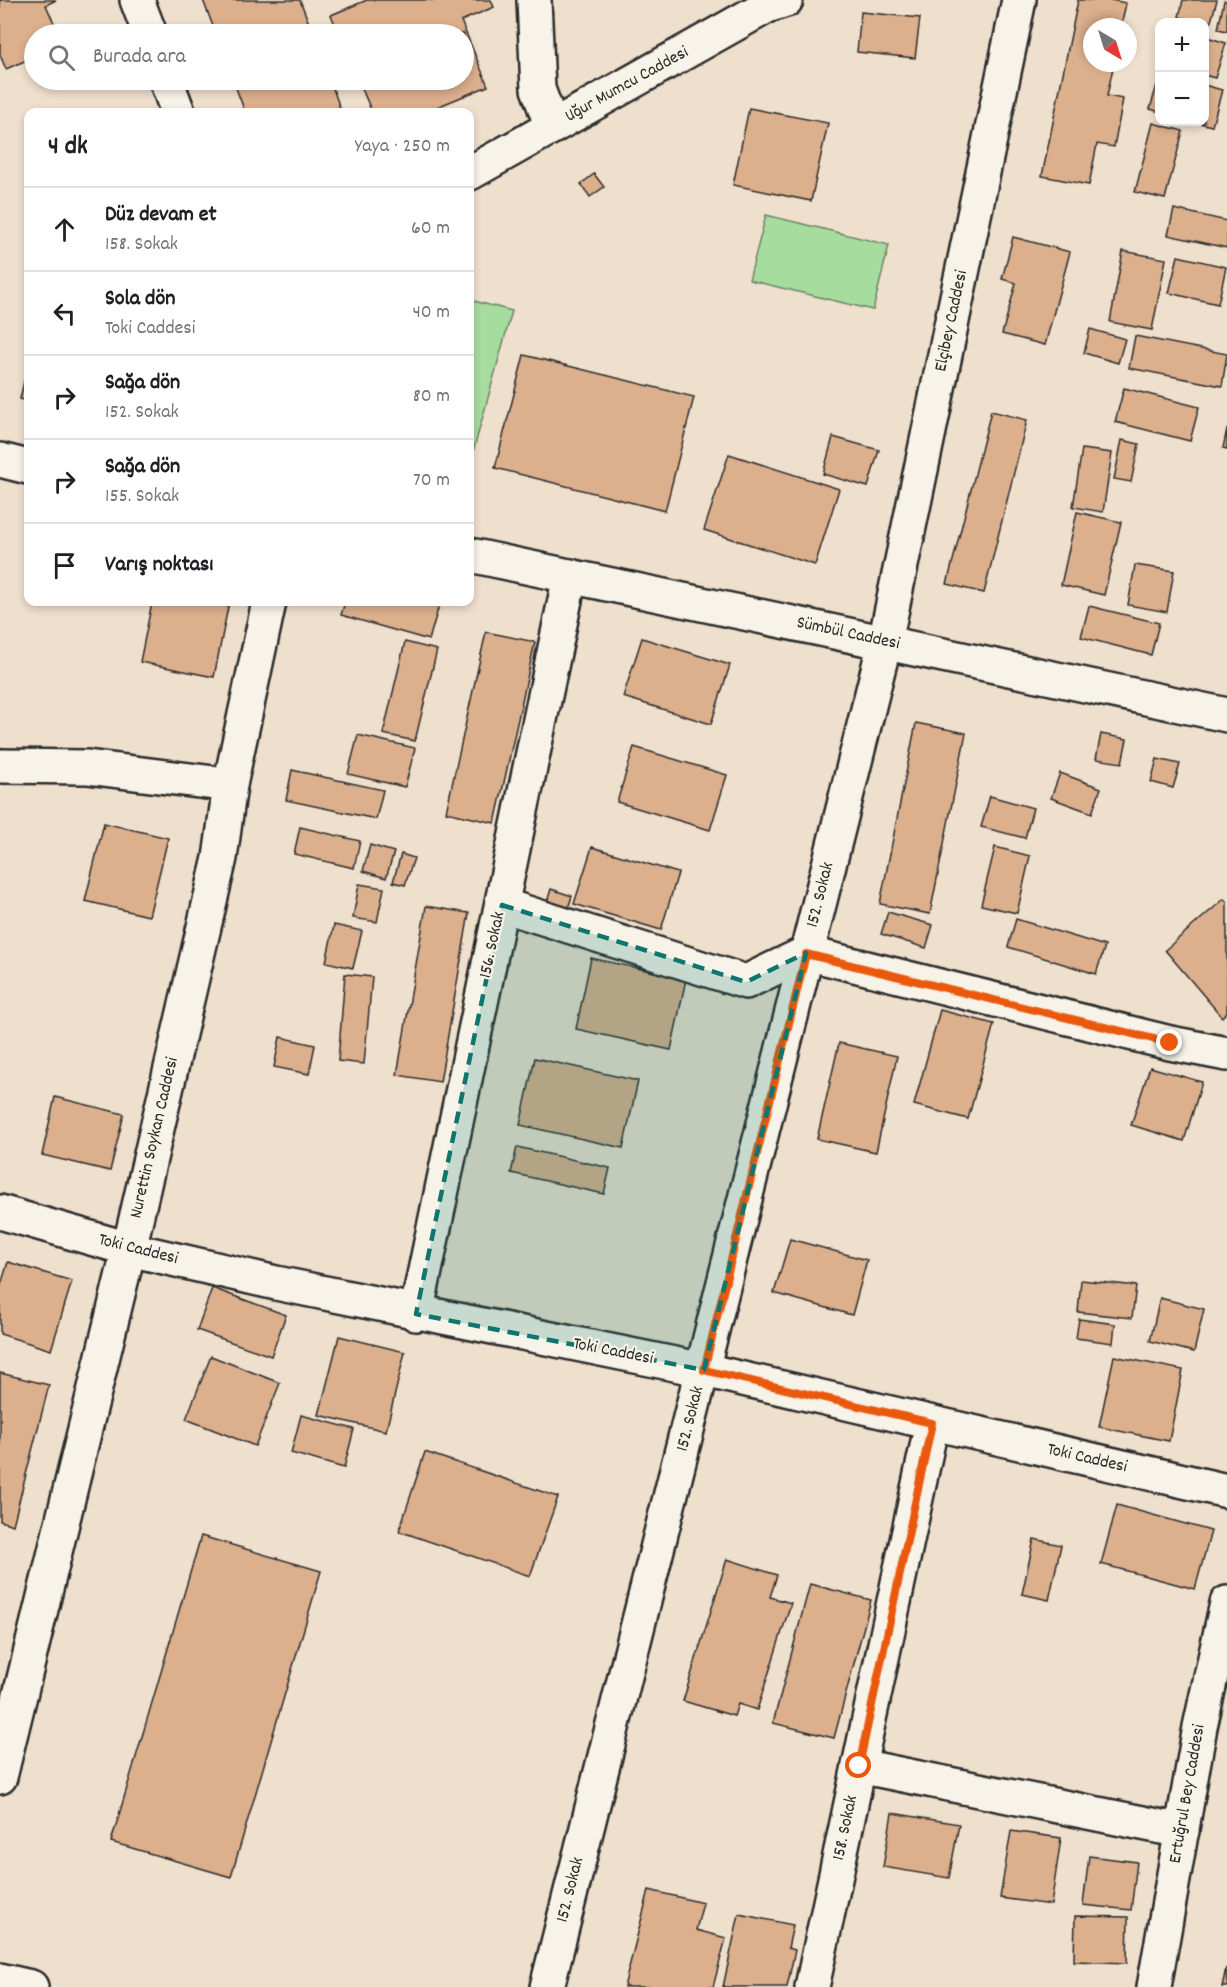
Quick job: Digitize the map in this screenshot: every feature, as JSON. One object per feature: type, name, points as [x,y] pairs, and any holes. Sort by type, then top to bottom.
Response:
[{"type":"street","points":[[137,0],[146,24]]},
{"type":"street","points":[[534,0],[538,89],[552,127]]},
{"type":"street","name":"Uğur Mumcu Caddesi","points":[[474,171],[767,6],[786,0]]},
{"type":"street","name":"Elçibey Caddesi","points":[[885,642],[1019,0]]},
{"type":"street","points":[[170,90],[176,108]]},
{"type":"street","points":[[0,460],[24,466]]},
{"type":"street","name":"Sümbül Caddesi","points":[[474,556],[1227,715]]},
{"type":"street","name":"156. Sokak","points":[[416,1314],[570,576]]},
{"type":"street","name":"Nurettin Soykan Caddesi","points":[[0,1777],[129,1249],[220,858],[230,785],[268,606]]},
{"type":"street","name":"152. Sokak","points":[[547,1987],[704,1370],[885,642]]},
{"type":"street","points":[[0,766],[87,767],[230,785]]},
{"type":"street","points":[[502,905],[746,982],[806,954],[1159,1040],[1227,1054]]},
{"type":"street","name":"Toki Caddesi","points":[[0,1212],[129,1249],[416,1314],[704,1370],[1227,1491]]},
{"type":"street","name":"158. Sokak","points":[[812,1987],[932,1423]]},
{"type":"street","name":"Ertuğrul Bey Caddesi","points":[[1154,1987],[1200,1727],[1227,1603]]},
{"type":"street","points":[[859,1766],[1182,1831]]},
{"type":"street","points":[[0,1980],[31,1987]]},
{"type":"highlighted area","points":[[502,905],[746,982],[806,953],[704,1370],[416,1314]]},
{"type":"green space","points":[[766,215],[889,245],[873,310],[749,280]]},
{"type":"green space","points":[[474,301],[512,311],[474,449]]},
{"type":"building","points":[[0,0],[56,0],[46,5],[55,24],[24,24],[24,61],[6,69],[0,55]]},
{"type":"building","points":[[203,0],[300,0],[309,24],[212,24]]},
{"type":"building","points":[[367,0],[491,0],[494,7],[461,21],[462,24],[335,24],[331,15]]},
{"type":"building","points":[[1078,0],[1111,0],[1126,3],[1123,18],[1083,18],[1083,72],[1112,72],[1107,96],[1123,99],[1114,147],[1097,144],[1089,185],[1042,176]]},
{"type":"building","points":[[1183,0],[1217,0],[1210,25],[1209,18],[1179,17]]},
{"type":"building","points":[[1224,1],[1227,1],[1227,31],[1218,29]]},
{"type":"building","points":[[861,12],[920,18],[915,58],[857,52]]},
{"type":"building","points":[[1209,38],[1226,43],[1215,78],[1209,76]]},
{"type":"building","points":[[474,52],[488,86],[435,108],[370,108],[362,90],[474,90]]},
{"type":"building","points":[[1209,86],[1222,90],[1212,126],[1209,125]]},
{"type":"building","points":[[237,90],[334,90],[340,108],[244,108]]},
{"type":"building","points":[[1155,92],[1155,110],[1150,109]]},
{"type":"building","points":[[749,108],[828,123],[811,201],[733,185]]},
{"type":"building","points":[[1153,123],[1155,126],[1183,131],[1165,199],[1135,192]]},
{"type":"building","points":[[594,174],[604,187],[590,197],[581,184]]},
{"type":"building","points":[[1174,209],[1227,221],[1227,248],[1168,235]]},
{"type":"building","points":[[1013,237],[1070,252],[1045,345],[1002,334],[1016,283],[1002,279]]},
{"type":"building","points":[[1123,251],[1166,259],[1152,330],[1110,322]]},
{"type":"building","points":[[1178,256],[1226,267],[1218,304],[1169,293]]},
{"type":"building","points":[[1090,329],[1125,339],[1118,363],[1084,353]]},
{"type":"building","points":[[1135,336],[1227,354],[1222,386],[1129,368]]},
{"type":"building","points":[[524,355],[694,397],[665,511],[495,468]]},
{"type":"building","points":[[24,382],[24,400],[20,399]]},
{"type":"building","points":[[1124,388],[1199,407],[1190,441],[1115,422]]},
{"type":"building","points":[[991,411],[1027,420],[984,593],[947,584]]},
{"type":"building","points":[[1227,429],[1227,449],[1223,448]]},
{"type":"building","points":[[833,437],[879,450],[868,487],[823,474]]},
{"type":"building","points":[[1122,440],[1139,444],[1131,482],[1114,479]]},
{"type":"building","points":[[1082,449],[1112,453],[1103,512],[1073,507]]},
{"type":"building","points":[[729,454],[839,489],[815,565],[704,530]]},
{"type":"building","points":[[1077,512],[1121,522],[1104,595],[1061,585]]},
{"type":"building","points":[[1135,565],[1174,571],[1167,612],[1128,605]]},
{"type":"building","points":[[151,606],[228,606],[214,677],[140,662]]},
{"type":"building","points":[[344,606],[439,606],[429,640],[341,615]]},
{"type":"building","points":[[1089,606],[1159,623],[1151,655],[1081,637]]},
{"type":"building","points":[[486,632],[535,642],[495,823],[446,812]]},
{"type":"building","points":[[642,638],[730,665],[711,724],[623,697]]},
{"type":"building","points":[[405,642],[437,650],[415,741],[383,734]]},
{"type":"building","points":[[916,723],[966,733],[930,914],[880,904]]},
{"type":"building","points":[[1101,734],[1127,739],[1122,763],[1096,759]]},
{"type":"building","points":[[358,735],[415,748],[405,787],[348,774]]},
{"type":"building","points":[[634,747],[727,775],[710,830],[617,802]]},
{"type":"building","points":[[1157,759],[1180,764],[1173,788],[1151,782]]},
{"type":"building","points":[[292,770],[383,790],[376,819],[286,800]]},
{"type":"building","points":[[1060,773],[1101,788],[1092,813],[1051,798]]},
{"type":"building","points":[[990,796],[1033,808],[1025,838],[981,827]]},
{"type":"building","points":[[104,823],[168,838],[149,916],[85,901]]},
{"type":"building","points":[[300,827],[360,841],[354,868],[294,854]]},
{"type":"building","points":[[370,845],[394,852],[386,878],[363,871]]},
{"type":"building","points":[[592,847],[678,873],[661,930],[574,904]]},
{"type":"building","points":[[995,847],[1030,856],[1017,913],[981,905]]},
{"type":"building","points":[[401,854],[414,858],[405,885],[393,882]]},
{"type":"building","points":[[359,884],[384,888],[377,922],[353,918]]},
{"type":"building","points":[[551,889],[572,896],[566,915],[545,909]]},
{"type":"building","points":[[1224,899],[1227,902],[1227,1012],[1222,1017],[1165,950]]},
{"type":"building","points":[[426,906],[469,913],[440,1082],[397,1075]]},
{"type":"building","points":[[888,912],[933,925],[926,948],[881,934]]},
{"type":"building","points":[[1016,919],[1105,946],[1096,974],[1008,947]]},
{"type":"building","points":[[334,925],[362,931],[353,968],[326,962]]},
{"type":"building","points":[[591,958],[686,979],[671,1050],[576,1029]]},
{"type":"building","points":[[345,974],[372,977],[364,1064],[338,1061]]},
{"type":"building","points":[[940,1010],[994,1024],[968,1119],[914,1105]]},
{"type":"building","points":[[280,1037],[315,1045],[309,1074],[274,1067]]},
{"type":"building","points":[[839,1043],[897,1056],[876,1152],[817,1139]]},
{"type":"building","points":[[535,1058],[638,1081],[623,1148],[520,1125]]},
{"type":"building","points":[[1150,1067],[1202,1082],[1184,1141],[1131,1125]]},
{"type":"building","points":[[55,1097],[124,1114],[110,1171],[42,1155]]},
{"type":"building","points":[[517,1147],[610,1168],[604,1194],[511,1173]]},
{"type":"building","points":[[790,1239],[867,1260],[852,1315],[774,1293]]},
{"type":"building","points":[[8,1262],[72,1281],[51,1350],[0,1334],[0,1288]]},
{"type":"building","points":[[1081,1280],[1136,1286],[1132,1318],[1078,1312]]},
{"type":"building","points":[[212,1288],[286,1315],[271,1356],[197,1330]]},
{"type":"building","points":[[1160,1298],[1204,1309],[1194,1352],[1150,1341]]},
{"type":"building","points":[[1079,1319],[1115,1324],[1113,1343],[1076,1338]]},
{"type":"building","points":[[339,1336],[405,1352],[386,1431],[319,1415]]},
{"type":"building","points":[[211,1356],[280,1383],[255,1446],[186,1419]]},
{"type":"building","points":[[1114,1356],[1183,1370],[1169,1441],[1099,1427]]},
{"type":"building","points":[[0,1373],[49,1385],[13,1525],[0,1521]]},
{"type":"building","points":[[301,1415],[354,1429],[344,1468],[291,1453]]},
{"type":"building","points":[[425,1452],[558,1497],[530,1576],[399,1531]]},
{"type":"building","points":[[1117,1505],[1211,1531],[1195,1589],[1101,1564]]},
{"type":"building","points":[[201,1536],[321,1571],[231,1877],[111,1842]]},
{"type":"building","points":[[1034,1539],[1061,1545],[1049,1600],[1022,1594]]},
{"type":"building","points":[[727,1559],[777,1575],[770,1597],[791,1603],[757,1710],[738,1704],[734,1716],[683,1701]]},
{"type":"building","points":[[810,1584],[871,1600],[834,1738],[773,1723]]},
{"type":"building","points":[[892,1813],[959,1824],[949,1878],[883,1867]]},
{"type":"building","points":[[1011,1831],[1061,1838],[1051,1905],[1000,1898]]},
{"type":"building","points":[[1089,1856],[1137,1862],[1131,1910],[1083,1905]]},
{"type":"building","points":[[649,1890],[703,1903],[696,1930],[726,1938],[713,1987],[624,1987]]},
{"type":"building","points":[[739,1914],[793,1925],[788,1948],[795,1950],[787,1987],[723,1987]]},
{"type":"building","points":[[1075,1916],[1128,1917],[1127,1963],[1074,1961]]},
{"type":"building","points":[[1226,1968],[1227,1987],[1222,1987]]},
{"type":"route","points":[[859,1766],[932,1423],[704,1370],[806,954],[1170,1043]]}]
